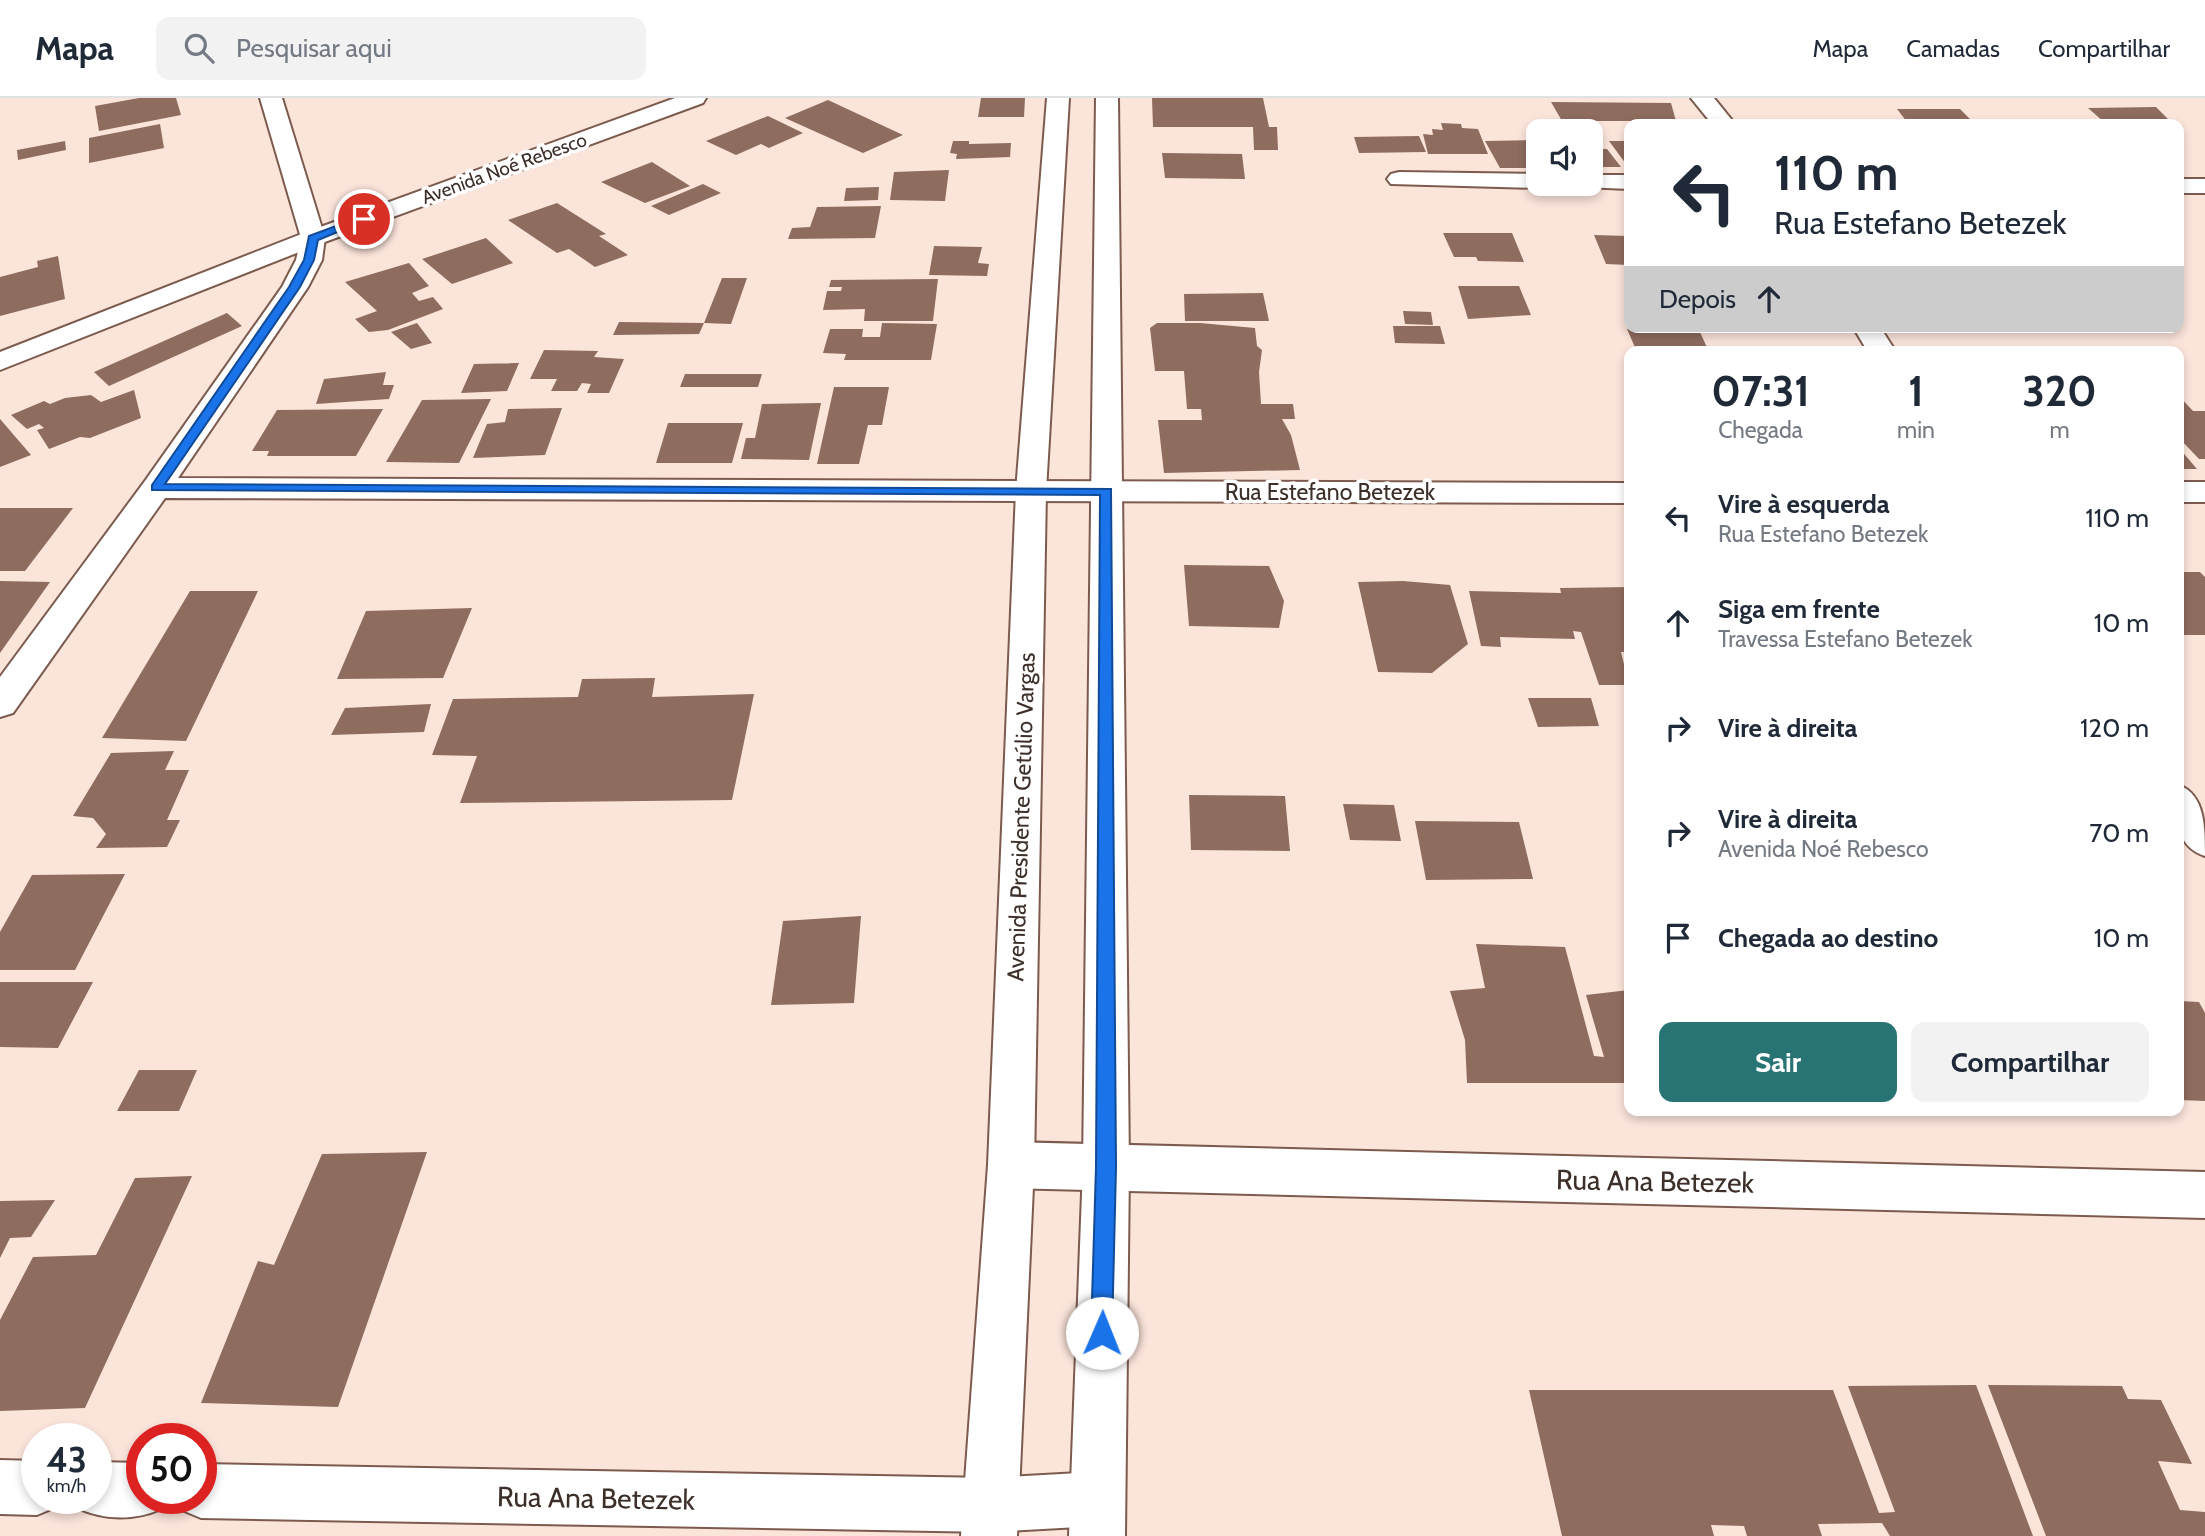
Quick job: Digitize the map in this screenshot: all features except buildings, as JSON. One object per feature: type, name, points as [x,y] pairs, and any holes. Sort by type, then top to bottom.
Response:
[{"type":"street","points":[[0,704],[156,488],[295,287],[309,260],[313,238],[271,98]]},
{"type":"street","name":"Avenida Noé Rebesco","points":[[0,362],[313,238],[695,98]]},
{"type":"street","name":"Avenida Presidente Getúlio Vargas","points":[[990,1520],[1011,1165],[1031,491],[1058,98]]},
{"type":"street","points":[[1097,1518],[1106,1167],[1107,98]]},
{"type":"street","points":[[1702,98],[1720,119]]},
{"type":"street","points":[[1399,179],[1526,181]]},
{"type":"street","points":[[1603,182],[1624,182]]},
{"type":"street","points":[[2184,186],[2205,187]]},
{"type":"street","name":"Rua Estefano Betezek","points":[[156,488],[1624,493]]},
{"type":"street","points":[[2184,492],[2205,492]]},
{"type":"street","points":[[2184,808],[2205,840]]},
{"type":"street","name":"Rua Ana Betezek","points":[[1011,1165],[2205,1195]]},
{"type":"street","points":[[0,1488],[21,1488]]},
{"type":"street","name":"Rua Ana Betezek","points":[[217,1492],[990,1520],[1097,1518]]},
{"type":"route","points":[[364,219],[313,238],[309,260],[295,287],[156,488],[1107,491],[1106,1167],[1102,1333]]}]
